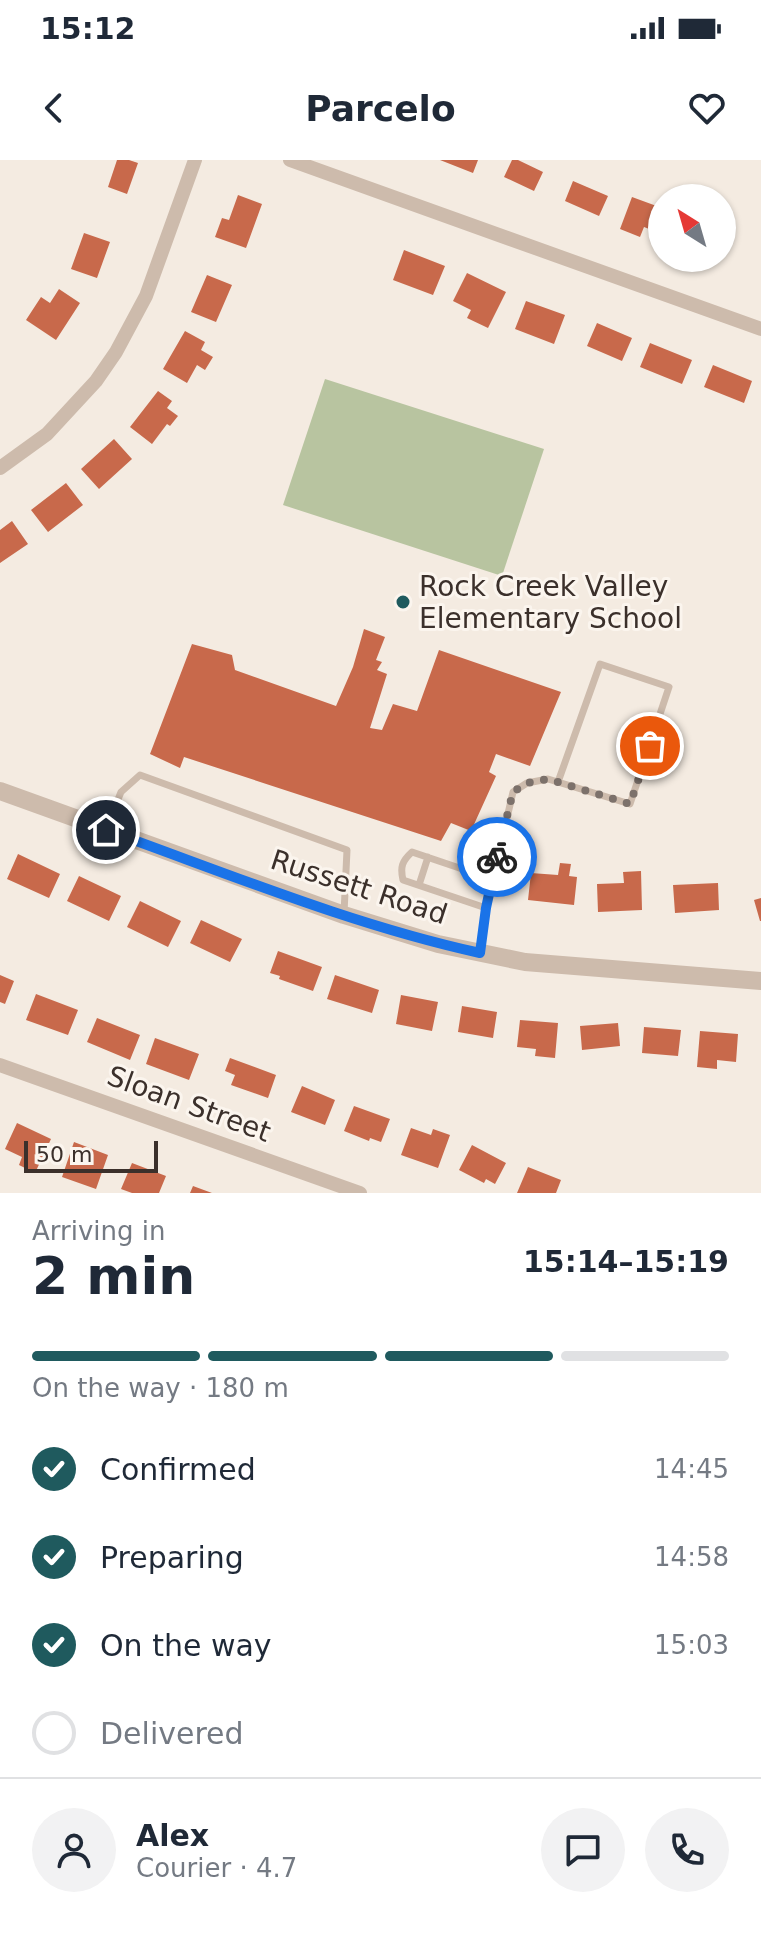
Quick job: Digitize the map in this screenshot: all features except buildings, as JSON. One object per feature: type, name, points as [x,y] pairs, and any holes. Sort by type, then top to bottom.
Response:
[{"type":"street","points":[[0,468],[47,434],[96,381],[116,352],[146,296],[195,160]]},
{"type":"street","points":[[290,160],[761,329]]},
{"type":"street","name":"Russett Road","points":[[0,791],[344,915],[438,944],[525,962],[761,981]]},
{"type":"street","name":"Sloan Street","points":[[0,1065],[360,1193]]},
{"type":"lane","points":[[480,953],[486,908],[513,792],[527,783],[548,779],[630,804],[669,687],[600,664],[558,782]]},
{"type":"lane","points":[[106,830],[121,792],[140,775],[347,850],[344,915]]},
{"type":"lane","points":[[486,908],[403,880],[400,870],[404,859],[412,852],[492,879]]},
{"type":"lane","points":[[419,885],[428,857]]},
{"type":"green space","points":[[325,379],[544,449],[502,576],[283,505]]},
{"type":"way so far","points":[[497,857],[513,792],[527,783],[548,779],[630,804],[650,746]]},
{"type":"place","name":"Rock Creek Valley Elementary School","points":[[403,602]]},
{"type":"route","points":[[106,830],[344,915],[438,944],[480,953],[497,857]]}]
